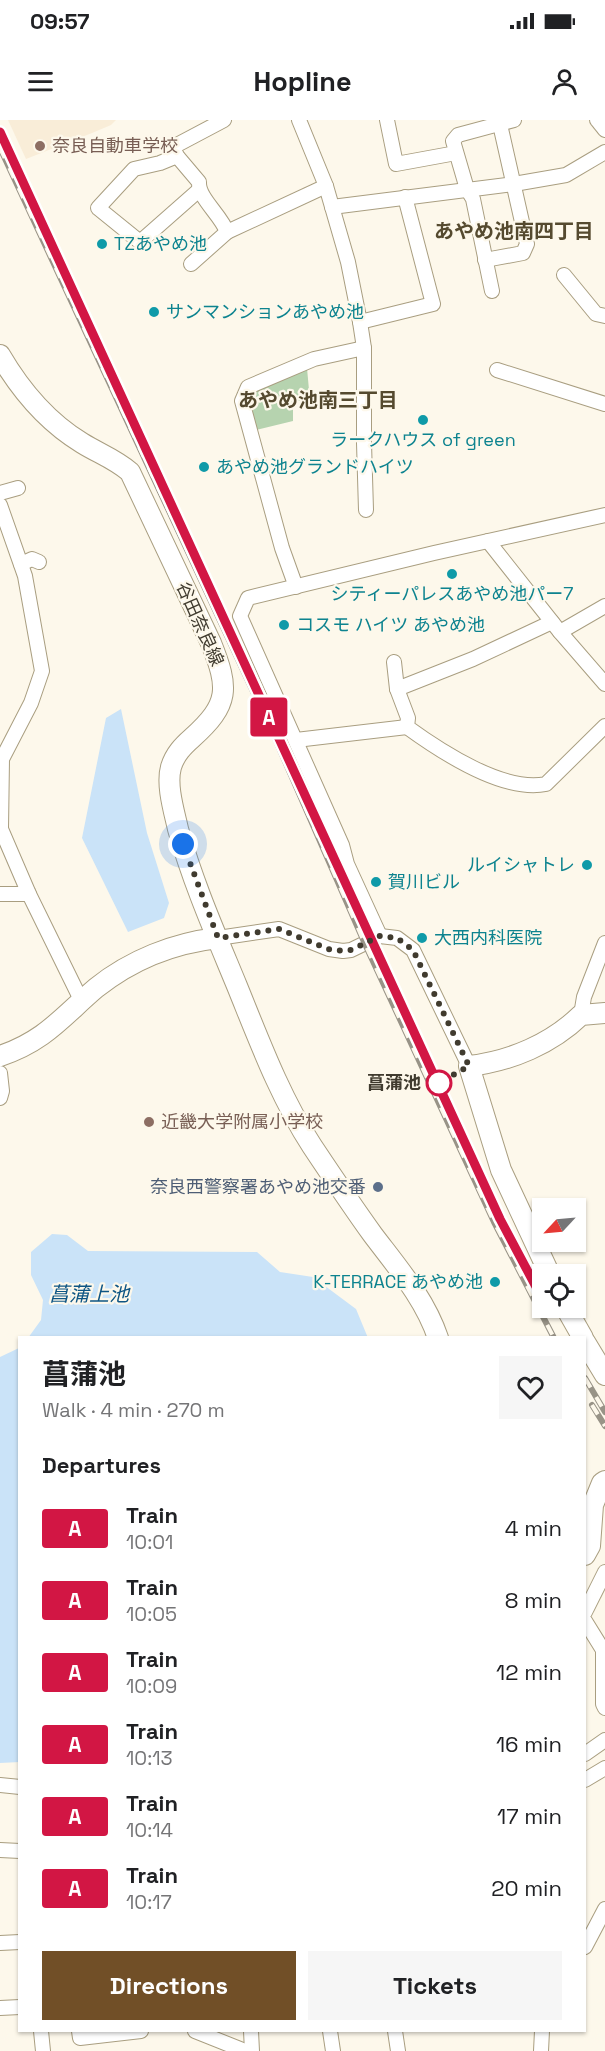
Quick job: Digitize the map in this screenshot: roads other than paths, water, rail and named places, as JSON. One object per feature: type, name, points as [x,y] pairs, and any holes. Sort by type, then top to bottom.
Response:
[{"type":"street","points":[[224,120],[173,147],[177,156],[199,182],[199,190],[225,225],[227,232]]},
{"type":"street","points":[[299,120],[326,186],[348,261],[360,322],[364,348],[366,510]]},
{"type":"street","points":[[387,120],[396,164],[456,153]]},
{"type":"street","points":[[492,291],[473,199],[467,189],[453,141],[458,135],[514,120]]},
{"type":"street","points":[[597,120],[605,130]]},
{"type":"street","points":[[485,260],[523,253],[527,244],[500,122]]},
{"type":"street","points":[[332,207],[514,184],[566,175],[605,153]]},
{"type":"street","points":[[177,156],[134,169],[98,208],[140,242],[199,190]]},
{"type":"street","points":[[191,264],[227,232],[326,186]]},
{"type":"street","points":[[360,322],[433,304],[405,197]]},
{"type":"street","points":[[564,275],[596,314],[605,316]]},
{"type":"street","points":[[296,588],[282,548],[242,401],[248,387],[314,359],[364,348]]},
{"type":"street","name":"谷田奈良線","points":[[0,355],[19,386],[48,419],[82,443],[117,461],[130,472],[206,632],[224,683],[221,702],[207,724],[182,747],[171,768],[170,779],[178,829],[218,938],[265,1052],[301,1128],[337,1184],[415,1292],[431,1317],[437,1336]]},
{"type":"street","points":[[497,370],[605,404]]},
{"type":"street","points":[[0,493],[18,488]]},
{"type":"street","points":[[0,505],[6,543],[21,564],[25,576],[42,671],[31,703],[2,759],[0,829],[82,1002]]},
{"type":"street","points":[[380,936],[240,616],[248,598],[296,588],[372,567],[605,515]]},
{"type":"street","points":[[488,541],[556,627],[605,684]]},
{"type":"street","points":[[21,564],[32,559],[39,562]]},
{"type":"street","points":[[397,689],[605,606]]},
{"type":"street","points":[[394,662],[397,689],[408,718],[407,727]]},
{"type":"street","points":[[296,740],[407,727],[437,749],[485,772],[510,783],[534,787],[546,784],[605,726]]},
{"type":"street","points":[[0,894],[29,894]]},
{"type":"street","points":[[0,1056],[33,1042],[47,1033],[96,988],[120,970],[150,956],[193,941],[279,929],[328,949],[343,951],[351,950],[380,936],[397,938],[413,950],[469,1066],[501,1170],[545,1264]]},
{"type":"street","points":[[581,1015],[584,997],[605,943]]},
{"type":"street","points":[[469,1066],[492,1063],[531,1050],[570,1025],[581,1015],[605,1013]]},
{"type":"street","points":[[0,1074],[2,1091],[0,1098]]},
{"type":"street","points":[[572,1318],[582,1336]]},
{"type":"street","points":[[586,1344],[605,1375]]},
{"type":"street","points":[[586,1553],[590,1546],[593,1505],[604,1488]]},
{"type":"street","points":[[586,1610],[605,1572]]},
{"type":"street","points":[[586,1624],[603,1650],[603,1704],[605,1708]]},
{"type":"street","points":[[586,1753],[605,1740]]},
{"type":"street","points":[[587,1773],[605,1768]]},
{"type":"street","points":[[0,1785],[18,1786]]},
{"type":"street","points":[[0,1850],[18,1851]]},
{"type":"street","points":[[586,1945],[605,1909]]},
{"type":"street","points":[[0,1943],[18,1942]]},
{"type":"street","points":[[0,2008],[18,2007]]},
{"type":"street","points":[[41,2032],[43,2051]]},
{"type":"street","points":[[79,2032],[80,2038],[132,2032]]},
{"type":"street","points":[[198,2032],[245,2051]]},
{"type":"street","points":[[251,2032],[252,2051]]},
{"type":"street","points":[[330,2032],[333,2051]]},
{"type":"street","points":[[395,2032],[398,2051]]},
{"type":"street","points":[[542,2032],[542,2051]]},
{"type":"water","points":[[121,709],[147,833],[169,903],[164,918],[128,932],[82,838],[106,718]]},
{"type":"water","name":"菖蒲上池","points":[[52,1234],[67,1235],[88,1251],[257,1252],[280,1272],[313,1277],[356,1309],[367,1336],[29,1336],[41,1320],[43,1300],[31,1275],[31,1252]]},
{"type":"water","name":"菖蒲上池","points":[[18,1348],[18,1762],[0,1763],[0,1357]]},
{"type":"railway","points":[[0,133],[10,154]]},
{"type":"railway","points":[[0,148],[277,743],[365,944],[494,1222],[553,1336]]},
{"type":"railway","points":[[586,1380],[605,1412]]},
{"type":"railway","points":[[592,1405],[605,1426]]},
{"type":"train","name":"A","points":[[0,132],[500,1219],[532,1279]]},
{"type":"place","name":"奈良自動車学校","points":[[40,146]]},
{"type":"place","name":"TZあやめ池","points":[[102,244]]},
{"type":"place","name":"サンマンションあやめ池","points":[[154,312]]},
{"type":"place","name":"ラークハウス of green","points":[[423,420]]},
{"type":"place","name":"あやめ池グランドハイツ","points":[[204,467]]},
{"type":"place","name":"シティーパレスあやめ池パー7","points":[[452,574]]},
{"type":"place","name":"コスモ ハイツ あやめ池","points":[[284,625]]},
{"type":"place","name":"ルイシャトレ","points":[[587,865]]},
{"type":"place","name":"賀川ビル","points":[[376,882]]},
{"type":"place","name":"大西内科医院","points":[[422,938]]},
{"type":"place","name":"菖蒲池","points":[[439,1083]]},
{"type":"place","name":"近畿大学附属小学校","points":[[149,1122]]},
{"type":"place","name":"奈良西警察署あやめ池交番","points":[[378,1187]]},
{"type":"place","name":"K-TERRACE あやめ池","points":[[495,1282]]},
{"type":"district","name":"あやめ池南四丁目","points":[[514,231]]},
{"type":"district","name":"あやめ池南三丁目","points":[[318,400]]}]
